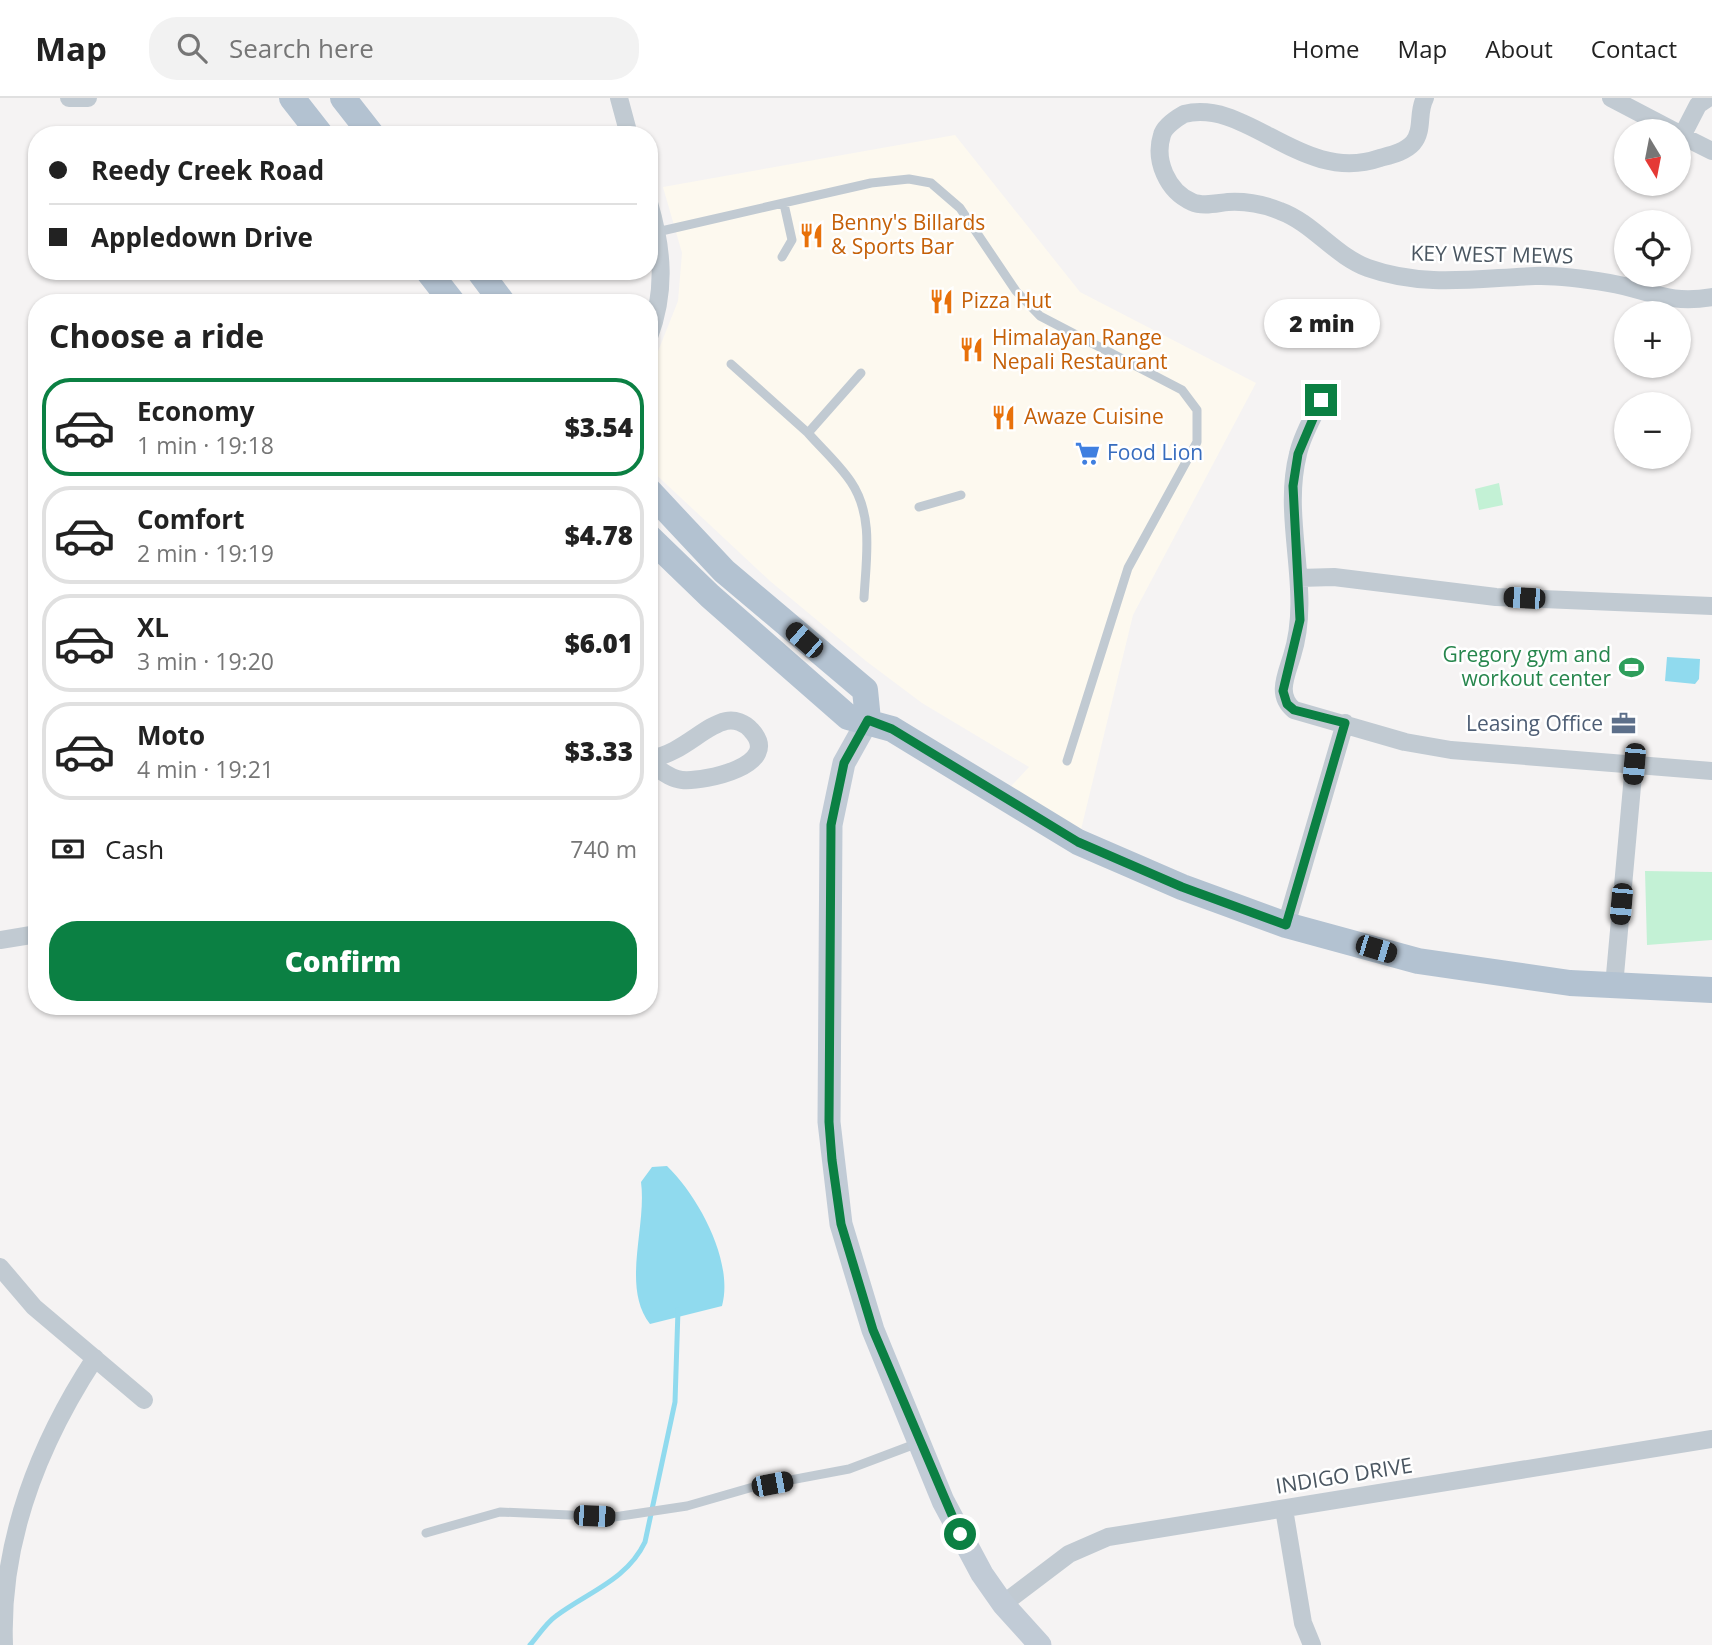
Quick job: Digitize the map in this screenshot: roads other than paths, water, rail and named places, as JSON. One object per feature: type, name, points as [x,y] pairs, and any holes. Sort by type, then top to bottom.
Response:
[{"type":"main road","points":[[292,98],[314,126]]},
{"type":"main road","points":[[343,98],[365,126]]},
{"type":"main road","points":[[435,280],[446,294]]},
{"type":"main road","points":[[485,280],[496,294]]},
{"type":"main road","points":[[658,501],[724,571],[865,690],[868,720]]},
{"type":"main road","points":[[658,546],[710,596],[848,717],[868,720],[892,729],[1078,842],[1182,887],[1286,925],[1418,961],[1570,983],[1712,990]]},
{"type":"street","points":[[69,98],[88,98]]},
{"type":"street","points":[[619,98],[627,126]]},
{"type":"street","name":"KEY WEST MEWS","points":[[1424,98],[1420,127],[1414,142],[1401,151],[1370,162],[1347,164],[1321,159],[1239,114],[1220,107],[1200,107],[1179,117],[1162,132],[1159,150],[1163,171],[1172,186],[1192,202],[1255,203],[1280,211],[1300,219],[1365,267],[1391,275],[1429,281],[1461,282],[1538,276],[1612,283],[1669,300],[1712,297]]},
{"type":"street","points":[[1611,98],[1651,119]]},
{"type":"street","points":[[1688,119],[1698,105],[1708,98]]},
{"type":"street","points":[[1691,140],[1712,151]]},
{"type":"street","points":[[658,240],[663,279],[658,312]]},
{"type":"street","points":[[1321,400],[1298,454],[1293,486],[1300,620],[1297,642],[1284,683],[1284,698],[1294,710],[1405,742],[1451,750],[1712,771]]},
{"type":"street","points":[[1299,578],[1334,576],[1496,597],[1712,606]]},
{"type":"street","points":[[868,720],[844,763],[831,825],[829,1122],[836,1194],[850,1258],[873,1330],[960,1534],[982,1574],[1003,1604],[1040,1645]]},
{"type":"street","points":[[658,758],[674,752],[726,721],[743,723],[753,732],[757,746],[753,760],[746,767],[725,774],[682,780],[658,766]]},
{"type":"street","points":[[1286,925],[1345,723]]},
{"type":"street","points":[[1614,986],[1634,764]]},
{"type":"street","points":[[0,940],[28,935]]},
{"type":"street","points":[[0,1267],[34,1307],[145,1401]]},
{"type":"street","points":[[4,1645],[1,1622],[4,1584],[12,1533],[24,1494],[37,1456],[95,1358]]},
{"type":"street","name":"INDIGO DRIVE","points":[[1003,1604],[1069,1553],[1108,1537],[1712,1438]]},
{"type":"street","points":[[1284,1509],[1303,1623],[1312,1645]]},
{"type":"lane","points":[[658,232],[871,183],[909,179],[931,183],[960,208],[1016,291],[1040,316],[1181,390],[1197,410],[1197,442],[1128,568],[1067,761]]},
{"type":"lane","points":[[782,257],[792,240],[784,204]]},
{"type":"lane","points":[[731,363],[808,433],[851,482],[861,502],[867,532],[864,598]]},
{"type":"lane","points":[[808,433],[861,373]]},
{"type":"lane","points":[[919,506],[961,495]]},
{"type":"lane","points":[[426,1533],[500,1512],[614,1517],[639,1511],[687,1506],[753,1487],[849,1469],[886,1458],[920,1443]]},
{"type":"water","points":[[1667,657],[1700,659],[1699,679],[1695,684],[1665,681]]},
{"type":"water","points":[[667,1166],[691,1195],[711,1231],[723,1270],[724,1289],[722,1306],[650,1324],[637,1293],[641,1182],[652,1167]]},
{"type":"waterway","points":[[530,1645],[552,1619],[617,1576],[628,1566],[645,1542],[675,1402],[678,1310]]},
{"type":"place","name":"Benny's Billards & Sports Bar","points":[[811,235]]},
{"type":"place","name":"Pizza Hut","points":[[941,301]]},
{"type":"place","name":"Himalayan Range Nepali Restaurant","points":[[972,350]]},
{"type":"place","name":"Awaze Cuisine","points":[[1004,417]]},
{"type":"place","name":"Food Lion","points":[[1087,453]]},
{"type":"place","name":"Gregory gym and workout center","points":[[1631,667]]},
{"type":"place","name":"Leasing Office","points":[[1623,724]]}]
